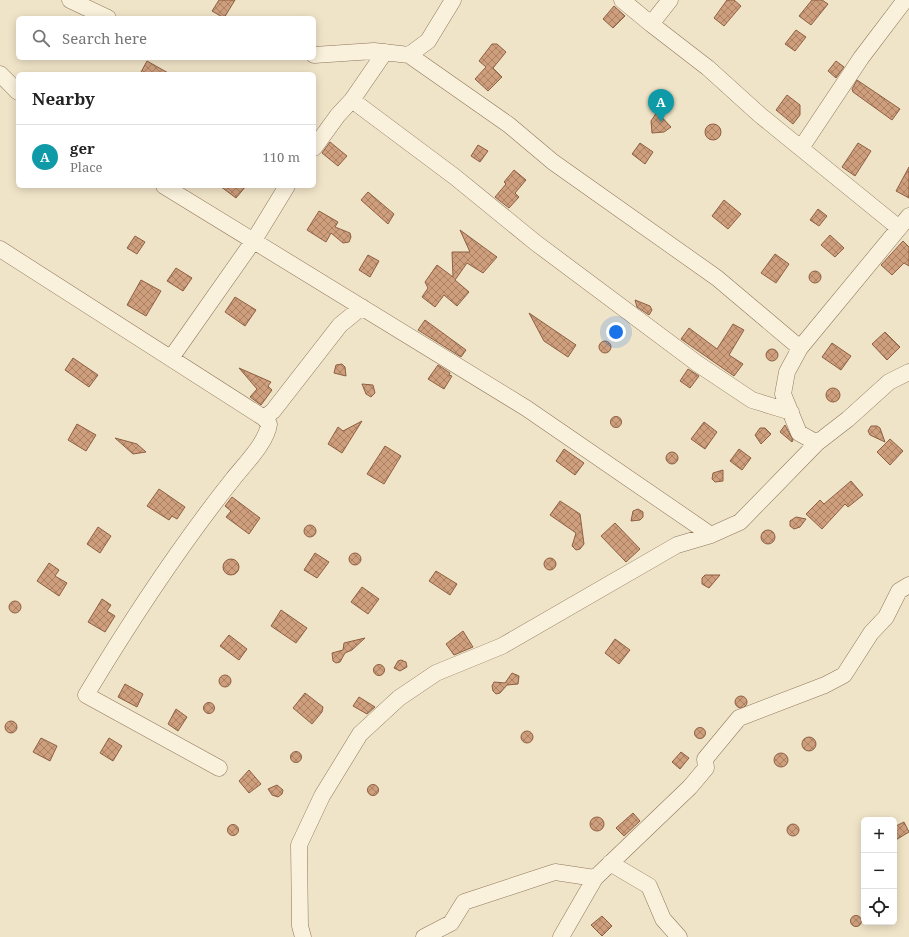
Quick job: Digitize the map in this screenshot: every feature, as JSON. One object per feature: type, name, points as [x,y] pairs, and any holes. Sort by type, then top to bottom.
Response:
[{"type":"street","points":[[70,0],[104,16]]},
{"type":"street","points":[[409,55],[428,41],[453,0]]},
{"type":"street","points":[[622,0],[708,68],[760,115],[801,148],[904,222],[800,348],[787,372],[783,394],[799,433],[817,443]]},
{"type":"street","points":[[651,24],[670,0]]},
{"type":"street","points":[[801,148],[862,58],[905,0]]},
{"type":"street","points":[[316,55],[374,51],[409,55],[509,125],[554,162],[717,278],[800,348]]},
{"type":"street","points":[[316,145],[338,115],[352,100],[385,52]]},
{"type":"street","points":[[0,74],[16,90]]},
{"type":"street","points":[[352,100],[454,177],[536,243],[698,364],[752,400],[791,412]]},
{"type":"street","points":[[167,188],[526,408],[711,535]]},
{"type":"street","points":[[171,358],[254,240],[286,188]]},
{"type":"street","points":[[0,249],[264,418],[269,424],[268,431],[254,453],[178,551],[122,635],[86,695],[218,768]]},
{"type":"street","points":[[264,418],[273,411],[340,325],[362,307]]},
{"type":"street","points":[[302,937],[300,926],[299,845],[322,796],[360,734],[398,698],[436,673],[502,646],[677,545],[711,535],[740,522],[817,443],[889,382],[909,372]]},
{"type":"street","points":[[561,937],[596,878],[690,787],[706,768],[705,759],[739,718],[825,685],[844,675],[871,633],[886,617],[899,591],[909,585]]},
{"type":"street","points":[[610,863],[649,886],[663,919],[679,937]]},
{"type":"street","points":[[424,937],[451,923],[464,902],[556,872],[596,878]]},
{"type":"building","points":[[219,0],[235,0],[225,16],[221,16],[212,11]]},
{"type":"building","points":[[727,0],[734,0],[741,6],[724,26],[714,18]]},
{"type":"building","points":[[812,0],[822,0],[828,4],[811,25],[799,16]]},
{"type":"building","points":[[614,6],[625,16],[613,28],[603,19]]},
{"type":"building","points":[[796,30],[806,37],[795,51],[785,44]]},
{"type":"building","points":[[492,44],[497,44],[506,52],[493,68],[502,77],[488,91],[475,79],[486,67],[479,61]]},
{"type":"building","points":[[147,61],[166,72],[141,72]]},
{"type":"building","points":[[836,61],[844,67],[836,78],[828,71]]},
{"type":"building","points":[[857,80],[900,109],[892,120],[853,92],[852,89]]},
{"type":"building","points":[[787,95],[800,105],[800,115],[793,124],[776,110]]},
{"type":"building","points":[[657,112],[671,127],[664,132],[652,133],[651,121]]},
{"type":"building","points":[[710,124],[716,124],[721,129],[719,138],[716,140],[710,140],[705,135],[705,129]]},
{"type":"building","points":[[330,142],[347,156],[338,166],[322,153]]},
{"type":"building","points":[[640,143],[653,152],[645,164],[632,154]]},
{"type":"building","points":[[858,143],[871,151],[855,176],[842,167]]},
{"type":"building","points":[[478,145],[488,151],[480,162],[471,156]]},
{"type":"building","points":[[909,167],[909,198],[896,191]]},
{"type":"building","points":[[514,170],[526,180],[515,193],[519,197],[509,208],[495,197],[506,184],[504,182]]},
{"type":"building","points":[[223,188],[244,188],[236,198]]},
{"type":"building","points":[[368,192],[394,214],[388,224],[361,200]]},
{"type":"building","points":[[724,200],[741,214],[728,229],[712,216]]},
{"type":"building","points":[[818,209],[827,216],[819,226],[810,220]]},
{"type":"building","points":[[319,211],[338,222],[335,227],[350,233],[351,237],[349,242],[343,243],[331,233],[326,242],[307,230]]},
{"type":"building","points":[[460,230],[497,257],[483,273],[467,263],[455,280],[469,292],[457,306],[444,295],[435,307],[422,297],[428,288],[425,282],[437,265],[453,277],[452,252],[470,252]]},
{"type":"building","points":[[830,235],[844,248],[835,257],[821,245]]},
{"type":"building","points":[[135,236],[145,242],[137,254],[127,248]]},
{"type":"building","points":[[903,241],[909,247],[909,266],[904,263],[892,275],[881,265]]},
{"type":"building","points":[[775,254],[789,264],[776,283],[761,273]]},
{"type":"building","points":[[368,255],[379,261],[370,277],[359,270]]},
{"type":"building","points":[[176,268],[192,278],[183,291],[167,281]]},
{"type":"building","points":[[813,271],[817,271],[821,277],[817,283],[813,283],[809,279],[809,275]]},
{"type":"building","points":[[141,280],[161,291],[146,316],[127,305]]},
{"type":"building","points":[[235,297],[256,310],[245,326],[225,312]]},
{"type":"building","points":[[635,300],[650,306],[652,310],[649,315],[637,307]]},
{"type":"building","points":[[529,313],[576,345],[568,357],[544,341]]},
{"type":"building","points":[[425,320],[466,350],[461,357],[418,330]]},
{"type":"building","points":[[733,324],[744,330],[729,355],[743,364],[734,376],[681,339],[689,328],[717,349]]},
{"type":"building","points":[[885,332],[900,347],[887,360],[872,344]]},
{"type":"building","points":[[603,341],[607,341],[611,347],[607,353],[603,353],[599,349],[599,345]]},
{"type":"building","points":[[832,343],[851,356],[841,370],[822,357]]},
{"type":"building","points":[[770,349],[774,349],[778,355],[774,361],[770,361],[766,357],[766,353]]},
{"type":"building","points":[[73,358],[98,375],[89,387],[65,370]]},
{"type":"building","points":[[342,364],[345,367],[346,376],[334,373],[336,365]]},
{"type":"building","points":[[438,365],[452,376],[444,389],[428,379]]},
{"type":"building","points":[[239,368],[271,382],[268,386],[272,390],[261,405],[250,397],[257,389]]},
{"type":"building","points":[[688,369],[699,376],[690,388],[680,381]]},
{"type":"building","points":[[362,384],[373,385],[375,393],[371,397],[366,394]]},
{"type":"building","points":[[833,388],[838,390],[840,395],[838,400],[833,402],[828,400],[826,395],[828,390]]},
{"type":"building","points":[[616,416],[620,418],[622,422],[620,426],[616,428],[612,426],[610,422],[612,418]]},
{"type":"building","points":[[362,421],[342,453],[328,444],[338,427],[343,431]]},
{"type":"building","points":[[704,422],[717,432],[705,449],[691,439]]},
{"type":"building","points":[[77,424],[96,435],[86,451],[68,440]]},
{"type":"building","points":[[785,425],[793,440],[792,442],[780,432]]},
{"type":"building","points":[[871,426],[877,426],[880,428],[885,442],[870,435],[868,431]]},
{"type":"building","points":[[760,428],[765,428],[771,434],[761,444],[755,435]]},
{"type":"building","points":[[115,438],[137,444],[146,452],[133,454]]},
{"type":"building","points":[[890,439],[903,451],[890,465],[877,452]]},
{"type":"building","points":[[385,446],[401,456],[384,484],[367,474]]},
{"type":"building","points":[[564,449],[584,463],[575,475],[556,461]]},
{"type":"building","points":[[739,449],[751,458],[742,470],[730,461]]},
{"type":"building","points":[[674,452],[677,453],[677,463],[670,464],[667,463],[666,456],[667,453]]},
{"type":"building","points":[[723,470],[723,481],[715,482],[712,479],[713,473]]},
{"type":"building","points":[[851,481],[863,495],[848,507],[845,504],[822,529],[806,514],[820,500],[824,504]]},
{"type":"building","points":[[159,489],[185,507],[177,519],[172,516],[169,520],[147,506]]},
{"type":"building","points":[[232,497],[260,518],[249,534],[226,517],[231,511],[225,506]]},
{"type":"building","points":[[560,501],[580,514],[584,544],[580,549],[576,550],[572,546],[576,533],[550,515]]},
{"type":"building","points":[[638,509],[643,512],[643,517],[640,520],[631,521],[633,511]]},
{"type":"building","points":[[796,517],[806,519],[800,527],[794,529],[790,526],[790,521]]},
{"type":"building","points":[[615,523],[640,549],[626,562],[601,536]]},
{"type":"building","points":[[308,525],[312,525],[316,531],[312,537],[308,537],[304,533],[304,529]]},
{"type":"building","points":[[98,527],[111,536],[100,553],[87,544]]},
{"type":"building","points":[[768,530],[773,532],[775,537],[773,542],[768,544],[763,542],[761,537],[763,532]]},
{"type":"building","points":[[315,553],[329,562],[317,578],[304,570]]},
{"type":"building","points":[[353,553],[357,553],[361,559],[357,565],[353,565],[349,561],[349,557]]},
{"type":"building","points":[[548,558],[552,558],[556,564],[552,570],[548,570],[544,566],[544,562]]},
{"type":"building","points":[[231,559],[238,564],[239,567],[234,574],[231,575],[224,570],[223,567],[228,560]]},
{"type":"building","points":[[49,563],[59,570],[55,576],[67,583],[59,596],[37,581]]},
{"type":"building","points":[[436,571],[457,584],[450,595],[429,581]]},
{"type":"building","points":[[705,575],[720,575],[709,588],[702,584],[702,578]]},
{"type":"building","points":[[362,587],[379,599],[368,614],[351,602]]},
{"type":"building","points":[[102,599],[111,605],[107,611],[115,616],[105,632],[88,622]]},
{"type":"building","points":[[13,601],[17,601],[21,607],[17,613],[13,613],[9,609],[9,605]]},
{"type":"building","points":[[281,610],[307,628],[296,643],[271,626]]},
{"type":"building","points":[[463,631],[473,647],[454,655],[446,644]]},
{"type":"building","points":[[229,635],[247,649],[239,660],[220,646]]},
{"type":"building","points":[[365,638],[352,650],[345,653],[340,662],[336,663],[333,661],[332,653],[343,650],[344,643]]},
{"type":"building","points":[[615,639],[630,650],[619,664],[605,653]]},
{"type":"building","points":[[401,660],[406,662],[407,667],[400,671],[394,668],[398,661]]},
{"type":"building","points":[[377,665],[381,665],[383,666],[383,674],[377,675],[374,672],[374,668]]},
{"type":"building","points":[[512,673],[519,676],[518,684],[507,685],[500,693],[496,694],[493,691],[492,686],[494,682],[505,683]]},
{"type":"building","points":[[223,675],[227,675],[231,681],[227,687],[223,687],[219,683],[219,679]]},
{"type":"building","points":[[125,684],[143,694],[137,707],[118,697]]},
{"type":"building","points":[[305,693],[323,707],[322,712],[312,724],[293,708]]},
{"type":"building","points":[[741,696],[745,698],[747,702],[745,706],[741,708],[737,706],[735,702],[737,698]]},
{"type":"building","points":[[359,697],[375,707],[367,714],[353,706]]},
{"type":"building","points":[[209,702],[213,704],[215,708],[213,712],[209,714],[205,712],[203,708],[205,704]]},
{"type":"building","points":[[176,709],[187,717],[178,731],[168,724]]},
{"type":"building","points":[[9,721],[13,721],[17,727],[13,733],[9,733],[5,729],[5,725]]},
{"type":"building","points":[[698,728],[702,728],[704,729],[704,737],[698,738],[695,735],[695,731]]},
{"type":"building","points":[[525,731],[529,731],[533,737],[529,743],[525,743],[521,739],[521,735]]},
{"type":"building","points":[[809,737],[814,739],[816,744],[814,749],[809,751],[804,749],[802,744],[804,739]]},
{"type":"building","points":[[41,738],[57,746],[50,761],[33,752]]},
{"type":"building","points":[[109,738],[122,746],[113,761],[100,753]]},
{"type":"building","points":[[294,752],[298,752],[300,753],[300,761],[294,762],[291,759],[291,755]]},
{"type":"building","points":[[681,752],[689,758],[680,769],[672,762]]},
{"type":"building","points":[[778,753],[784,753],[788,757],[788,763],[784,767],[778,767],[774,763],[774,757]]},
{"type":"building","points":[[249,770],[261,784],[249,793],[239,781]]},
{"type":"building","points":[[277,785],[283,790],[282,794],[278,797],[272,795],[268,789]]},
{"type":"building","points":[[371,785],[375,785],[377,786],[377,794],[371,795],[368,792],[368,788]]},
{"type":"building","points":[[633,813],[640,821],[624,836],[616,828]]},
{"type":"building","points":[[594,817],[600,817],[604,821],[604,827],[600,831],[594,831],[590,827],[590,821]]},
{"type":"building","points":[[904,822],[909,832],[897,839],[897,826]]},
{"type":"building","points":[[793,824],[797,826],[799,830],[797,834],[793,836],[789,834],[787,830],[789,826]]},
{"type":"building","points":[[231,825],[235,825],[237,826],[237,834],[231,835],[228,832],[228,828]]},
{"type":"building","points":[[602,916],[612,926],[602,936],[591,925]]},
{"type":"building","points":[[858,916],[861,919],[860,925],[852,925],[852,917]]},
{"type":"place","name":"ger","points":[[661,122]]}]
